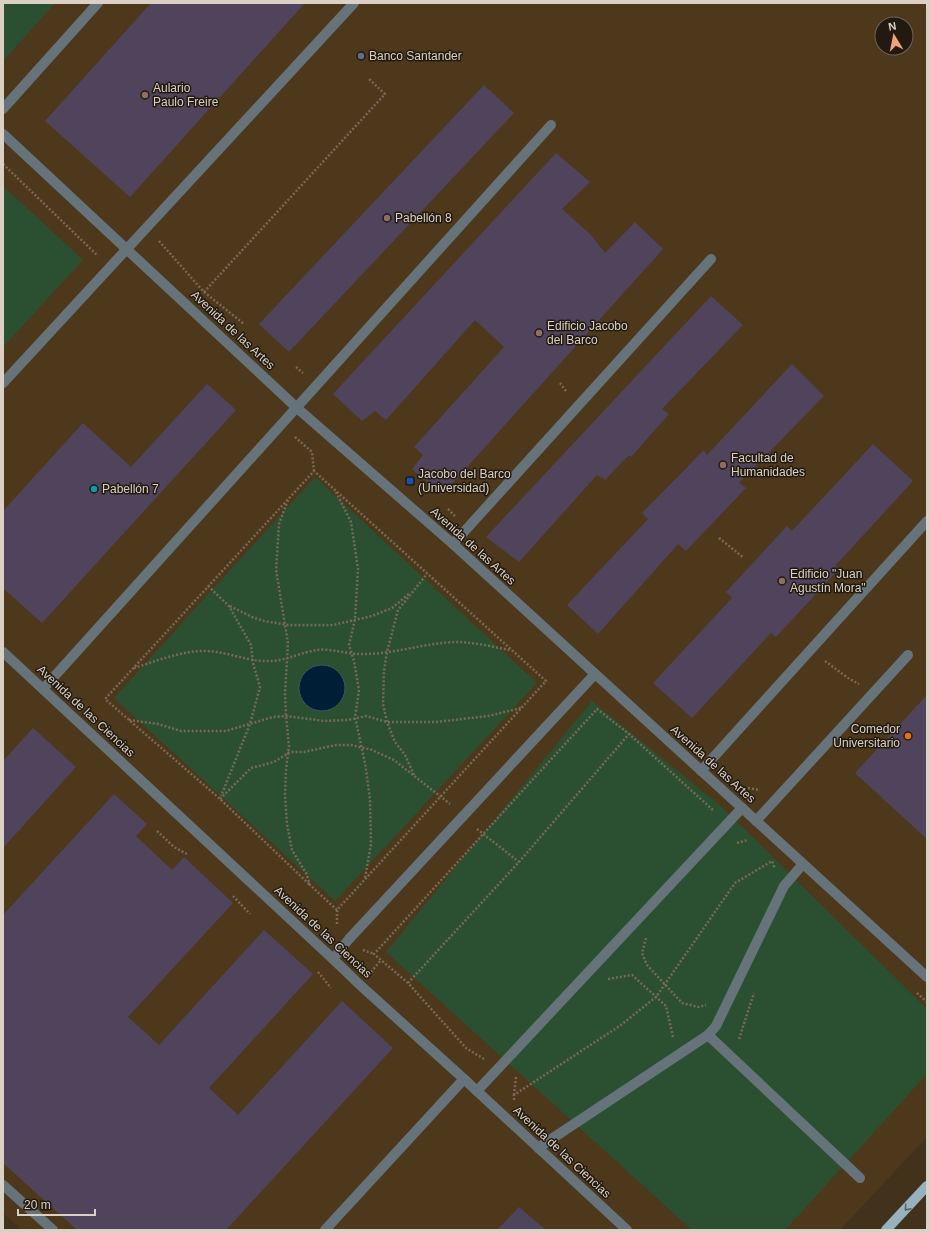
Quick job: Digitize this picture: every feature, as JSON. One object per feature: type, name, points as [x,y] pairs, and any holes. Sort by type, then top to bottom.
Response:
[{"type":"main road","points":[[886,1230],[927,1186]]},
{"type":"street","points":[[3,109],[98,3]]},
{"type":"street","points":[[3,383],[354,3]]},
{"type":"street","points":[[44,689],[551,125]]},
{"type":"street","name":"Avenida de las Artes","points":[[3,134],[297,408],[453,544],[927,977]]},
{"type":"street","points":[[453,544],[711,259]]},
{"type":"street","points":[[701,771],[927,521]]},
{"type":"street","name":"Avenida de las Ciencias","points":[[3,652],[360,985],[627,1230]]},
{"type":"street","points":[[756,822],[908,656]]},
{"type":"street","points":[[333,959],[349,938],[594,674]]},
{"type":"street","points":[[477,1091],[742,808]]},
{"type":"street","points":[[538,1148],[708,1035],[716,1026],[784,886],[803,864]]},
{"type":"street","points":[[708,1035],[860,1178]]},
{"type":"street","points":[[325,1230],[464,1079]]},
{"type":"street","points":[[3,1185],[53,1230]]},
{"type":"path","points":[[204,292],[384,94],[369,79]]},
{"type":"path","points":[[3,164],[110,267]]},
{"type":"path","points":[[172,254],[204,292],[244,324]]},
{"type":"path","points":[[282,425],[312,452],[314,471],[546,681],[337,910],[220,799],[105,699],[314,471]]},
{"type":"path","points":[[334,489],[351,522],[358,569],[355,619],[349,645],[359,690],[356,719],[370,798],[371,844],[365,879]]},
{"type":"path","points":[[288,500],[279,524],[276,570],[288,643],[286,716],[289,746],[285,795],[287,824],[292,850],[306,873],[310,885]]},
{"type":"path","points":[[720,538],[744,558]]},
{"type":"path","points":[[220,799],[251,768],[274,762],[290,752],[304,752],[336,746],[351,745],[372,750],[394,760],[416,777],[405,755],[395,742],[387,722],[384,704],[384,671],[387,652],[398,610],[427,574]]},
{"type":"path","points":[[208,586],[229,606],[251,644],[253,660],[260,687],[250,724],[220,799]]},
{"type":"path","points":[[229,606],[264,621],[284,624],[333,624],[372,616],[392,608],[413,590]]},
{"type":"path","points":[[133,668],[164,658],[206,651],[228,653],[253,660],[272,661],[318,650],[359,654],[387,652],[457,642],[511,650]]},
{"type":"path","points":[[809,651],[828,662],[848,678],[875,692]]},
{"type":"path","points":[[128,720],[158,724],[181,731],[226,731],[273,717],[286,716],[324,721],[348,720],[366,716],[387,722],[436,722],[464,720],[521,708]]},
{"type":"path","points":[[487,1061],[466,1048],[408,983],[374,954],[597,709],[629,734],[698,796]]},
{"type":"path","points":[[408,983],[519,862],[629,734]]},
{"type":"path","points":[[157,831],[174,847],[187,854]]},
{"type":"path","points":[[483,834],[519,862]]},
{"type":"path","points":[[732,846],[738,842],[748,840]]},
{"type":"path","points":[[514,1095],[621,1025],[656,996],[736,882],[772,861],[776,872]]},
{"type":"path","points":[[233,896],[250,914]]},
{"type":"path","points":[[648,934],[642,953],[647,965],[665,985],[682,1003],[699,1007],[712,1003]]},
{"type":"path","points":[[317,971],[331,988]]},
{"type":"path","points":[[604,983],[609,978],[632,975],[666,1006],[674,1035],[672,1041]]},
{"type":"path","points":[[737,1046],[757,986]]},
{"type":"path","points":[[514,1102],[516,1078],[520,1073]]},
{"type":"shaded area","points":[[3,3],[927,3],[927,1137],[840,1230],[22,1230],[3,1213]]},
{"type":"green space","points":[[3,3],[55,3],[3,61]]},
{"type":"green space","points":[[3,186],[83,260],[3,347]]},
{"type":"green space","points":[[315,477],[537,683],[335,901],[114,698]]},
{"type":"green space","points":[[592,701],[723,808],[927,1009],[927,1074],[785,1230],[692,1230],[386,952]]},
{"type":"water","points":[[322,665],[335,669],[341,675],[345,688],[341,701],[335,707],[322,711],[309,707],[303,701],[299,688],[303,675],[309,669]]},
{"type":"building","name":"Aulario Paulo Freire","points":[[151,3],[305,3],[130,197],[45,121]]},
{"type":"building","name":"Pabellón 8","points":[[484,85],[514,113],[289,352],[259,324]]},
{"type":"building","name":"Edificio Jacobo del Barco","points":[[556,153],[590,182],[562,209],[591,235],[605,253],[635,222],[663,249],[442,495],[412,469],[423,455],[414,447],[504,347],[475,320],[386,420],[375,411],[362,421],[333,394]]},
{"type":"building","points":[[711,296],[743,325],[662,409],[669,414],[631,457],[629,455],[605,480],[597,475],[519,562],[486,537]]},
{"type":"building","points":[[792,364],[824,396],[739,483],[746,488],[686,551],[678,544],[598,634],[567,605],[648,519],[642,513],[704,450],[707,455]]},
{"type":"building","name":"Pabellón 7","points":[[207,384],[236,410],[42,623],[3,588],[3,511],[83,423],[131,467]]},
{"type":"building","name":"Edificio \"Juan Agustín Mora\"","points":[[873,444],[913,481],[835,566],[839,569],[776,637],[771,633],[692,718],[653,683],[732,598],[726,592],[787,526],[792,531]]},
{"type":"building","name":"Comedor Universitario","points":[[927,695],[927,839],[855,773]]},
{"type":"building","points":[[33,728],[76,767],[3,848],[3,761]]},
{"type":"building","points":[[114,794],[147,824],[136,836],[172,870],[184,857],[233,903],[128,1017],[159,1045],[264,930],[313,974],[209,1088],[238,1115],[342,1001],[393,1048],[226,1230],[77,1230],[3,1163],[3,915]]},
{"type":"building","points":[[519,1207],[546,1230],[497,1230]]},
{"type":"place","name":"Banco Santander","points":[[361,56]]},
{"type":"place","name":"Aulario Paulo Freire","points":[[145,95]]},
{"type":"place","name":"Pabellón 8","points":[[387,218]]},
{"type":"place","name":"Edificio Jacobo del Barco","points":[[539,333]]},
{"type":"place","name":"Facultad de Humanidades","points":[[723,465]]},
{"type":"place","name":"Jacobo del Barco (Universidad)","points":[[410,481]]},
{"type":"place","name":"Pabellón 7","points":[[94,489]]},
{"type":"place","name":"Edificio \"Juan Agustín Mora\"","points":[[782,581]]},
{"type":"place","name":"Comedor Universitario","points":[[908,736]]}]
